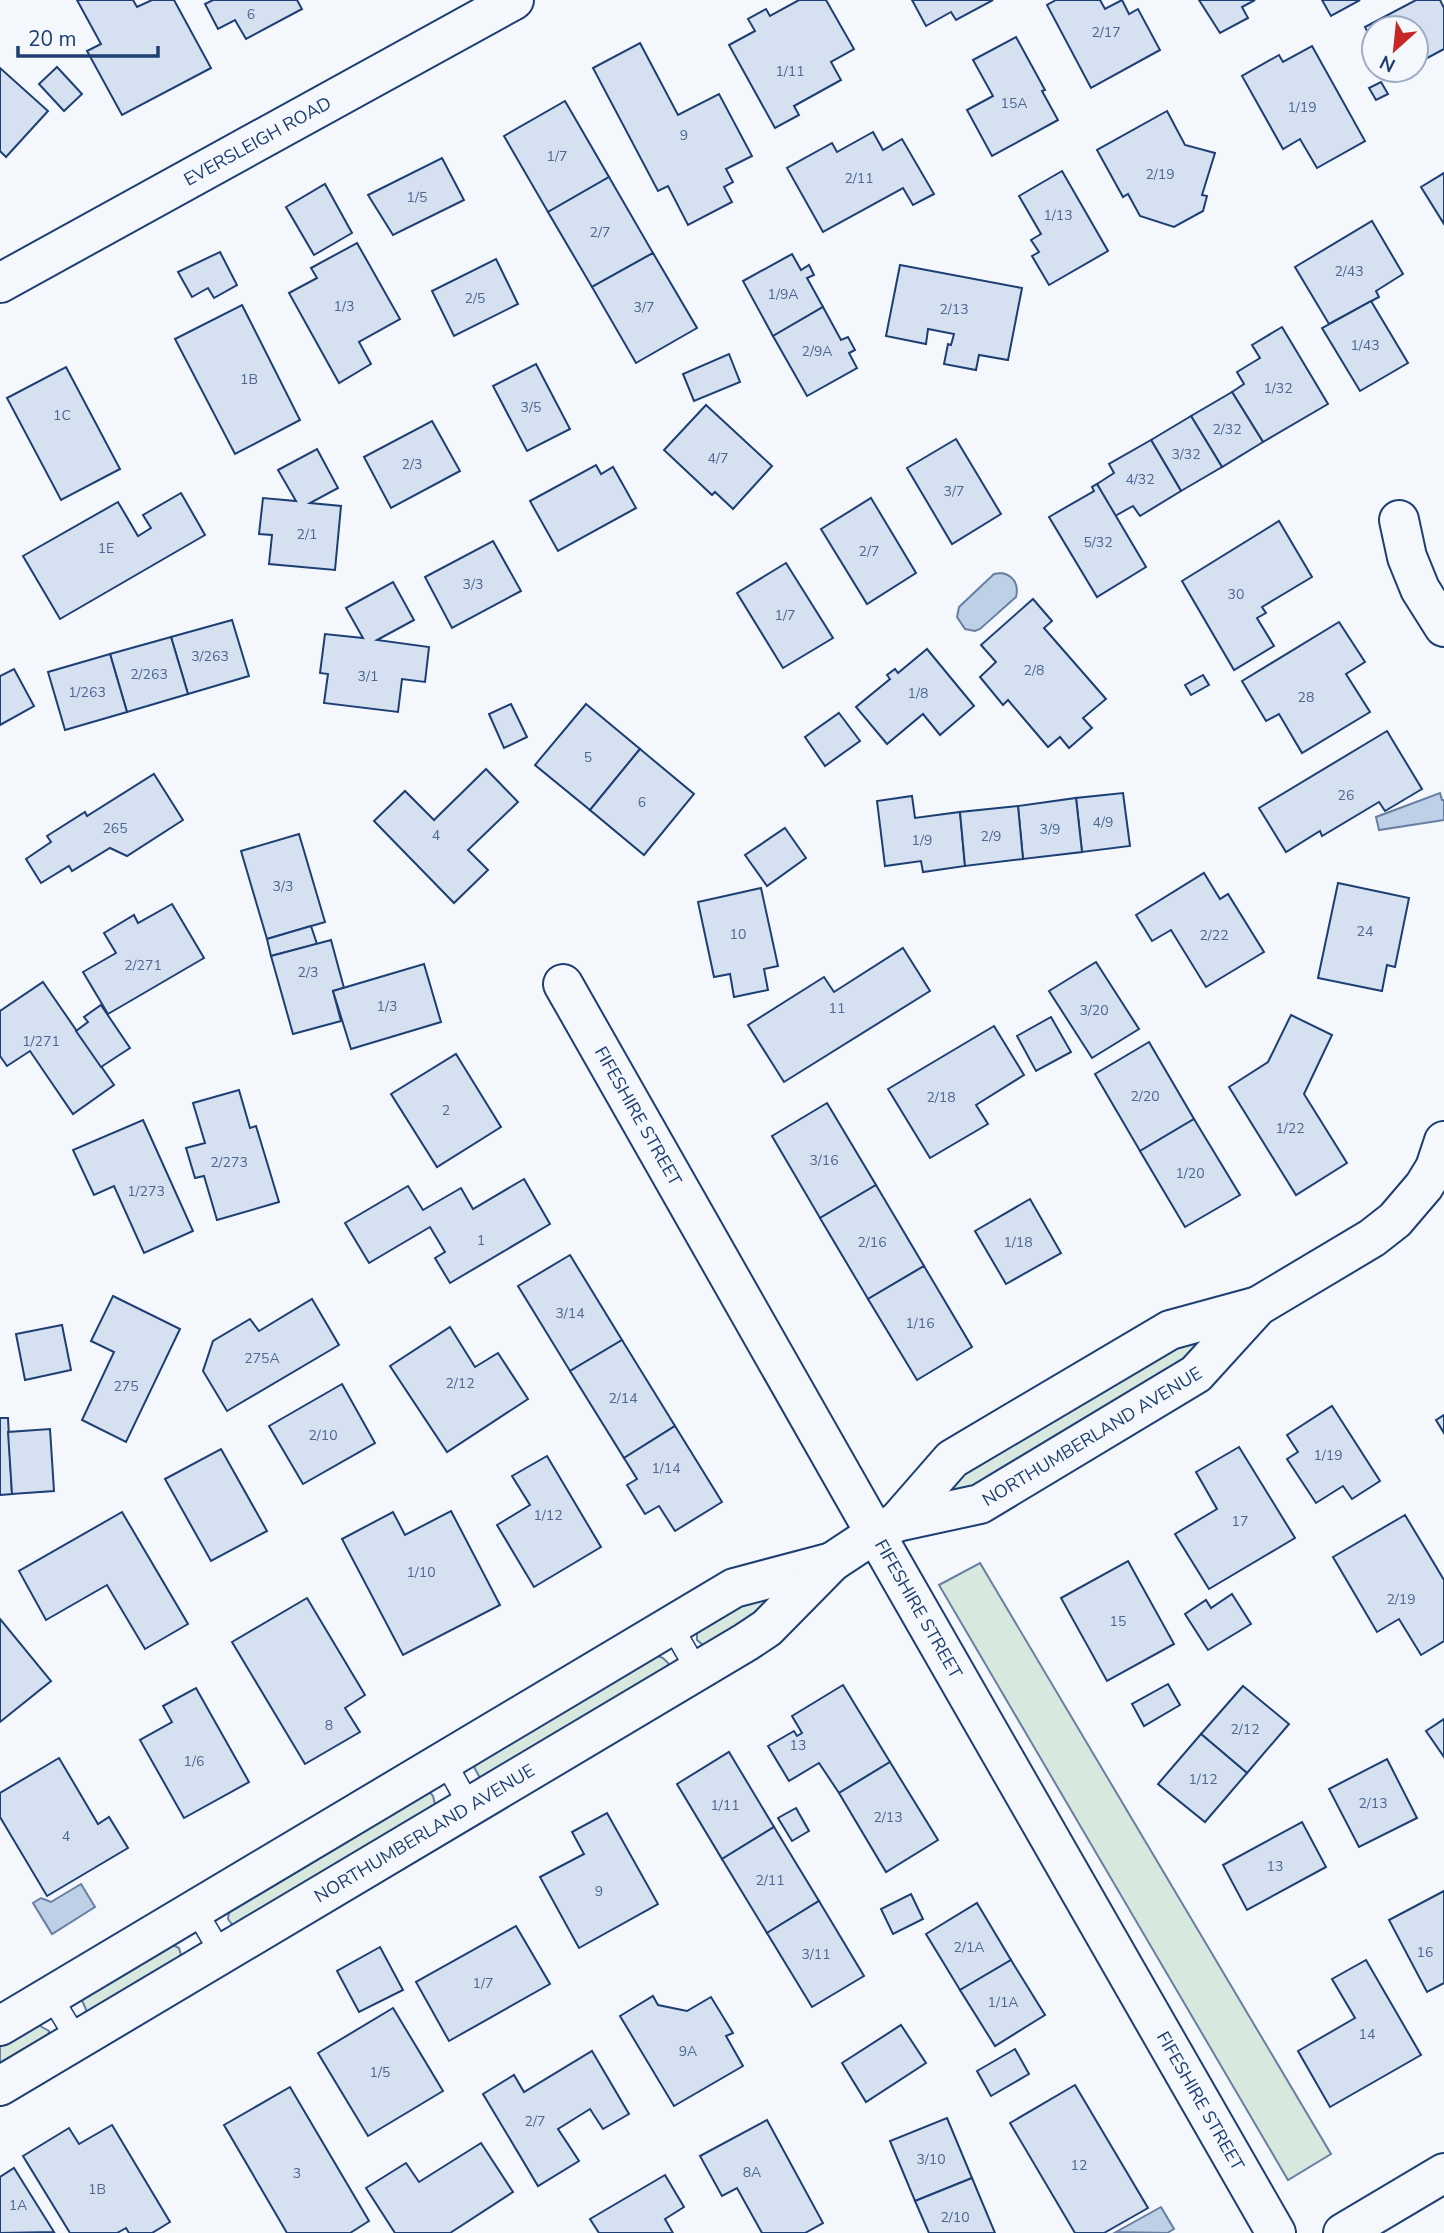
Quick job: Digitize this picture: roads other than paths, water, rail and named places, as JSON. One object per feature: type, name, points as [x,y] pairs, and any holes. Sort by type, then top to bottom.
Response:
[{"type":"street","name":"EVERSLEIGH ROAD","points":[[0,283],[513,0]]},
{"type":"street","points":[[1399,520],[1407,557],[1420,589],[1444,627]]},
{"type":"street","name":"FIFESHIRE STREET","points":[[564,984],[886,1528],[1276,2233]]},
{"type":"street","name":"NORTHUMBERLAND AVENUE","points":[[0,2086],[698,1672],[767,1628],[832,1562],[886,1528],[952,1459],[1170,1330],[1258,1306],[1372,1237],[1395,1220],[1424,1186],[1435,1168],[1444,1141]]},
{"type":"street","name":"NORTHUMBERLAND AVENUE","points":[[886,1528],[980,1504],[1196,1374],[1258,1306]]},
{"type":"street","name":"NORTHUMBERLAND AVENUE","points":[[0,2026],[734,1588],[832,1562]]},
{"type":"street","points":[[1343,2233],[1444,2173]]},
{"type":"lane","points":[[671,1625],[698,1672]]},
{"type":"lane","points":[[444,1760],[470,1807]]},
{"type":"lane","points":[[195,1909],[222,1955]]},
{"type":"lane","points":[[50,1995],[78,2041]]},
{"type":"water","points":[[1001,573],[1015,581],[1016,597],[980,629],[965,629],[957,617],[959,607],[994,574]]},
{"type":"water","points":[[1440,793],[1444,800],[1444,820],[1379,830],[1376,817]]},
{"type":"water","points":[[81,1884],[95,1907],[52,1934],[33,1903],[41,1898],[51,1902]]},
{"type":"water","points":[[1161,2207],[1174,2229],[1167,2233],[1116,2232]]}]
